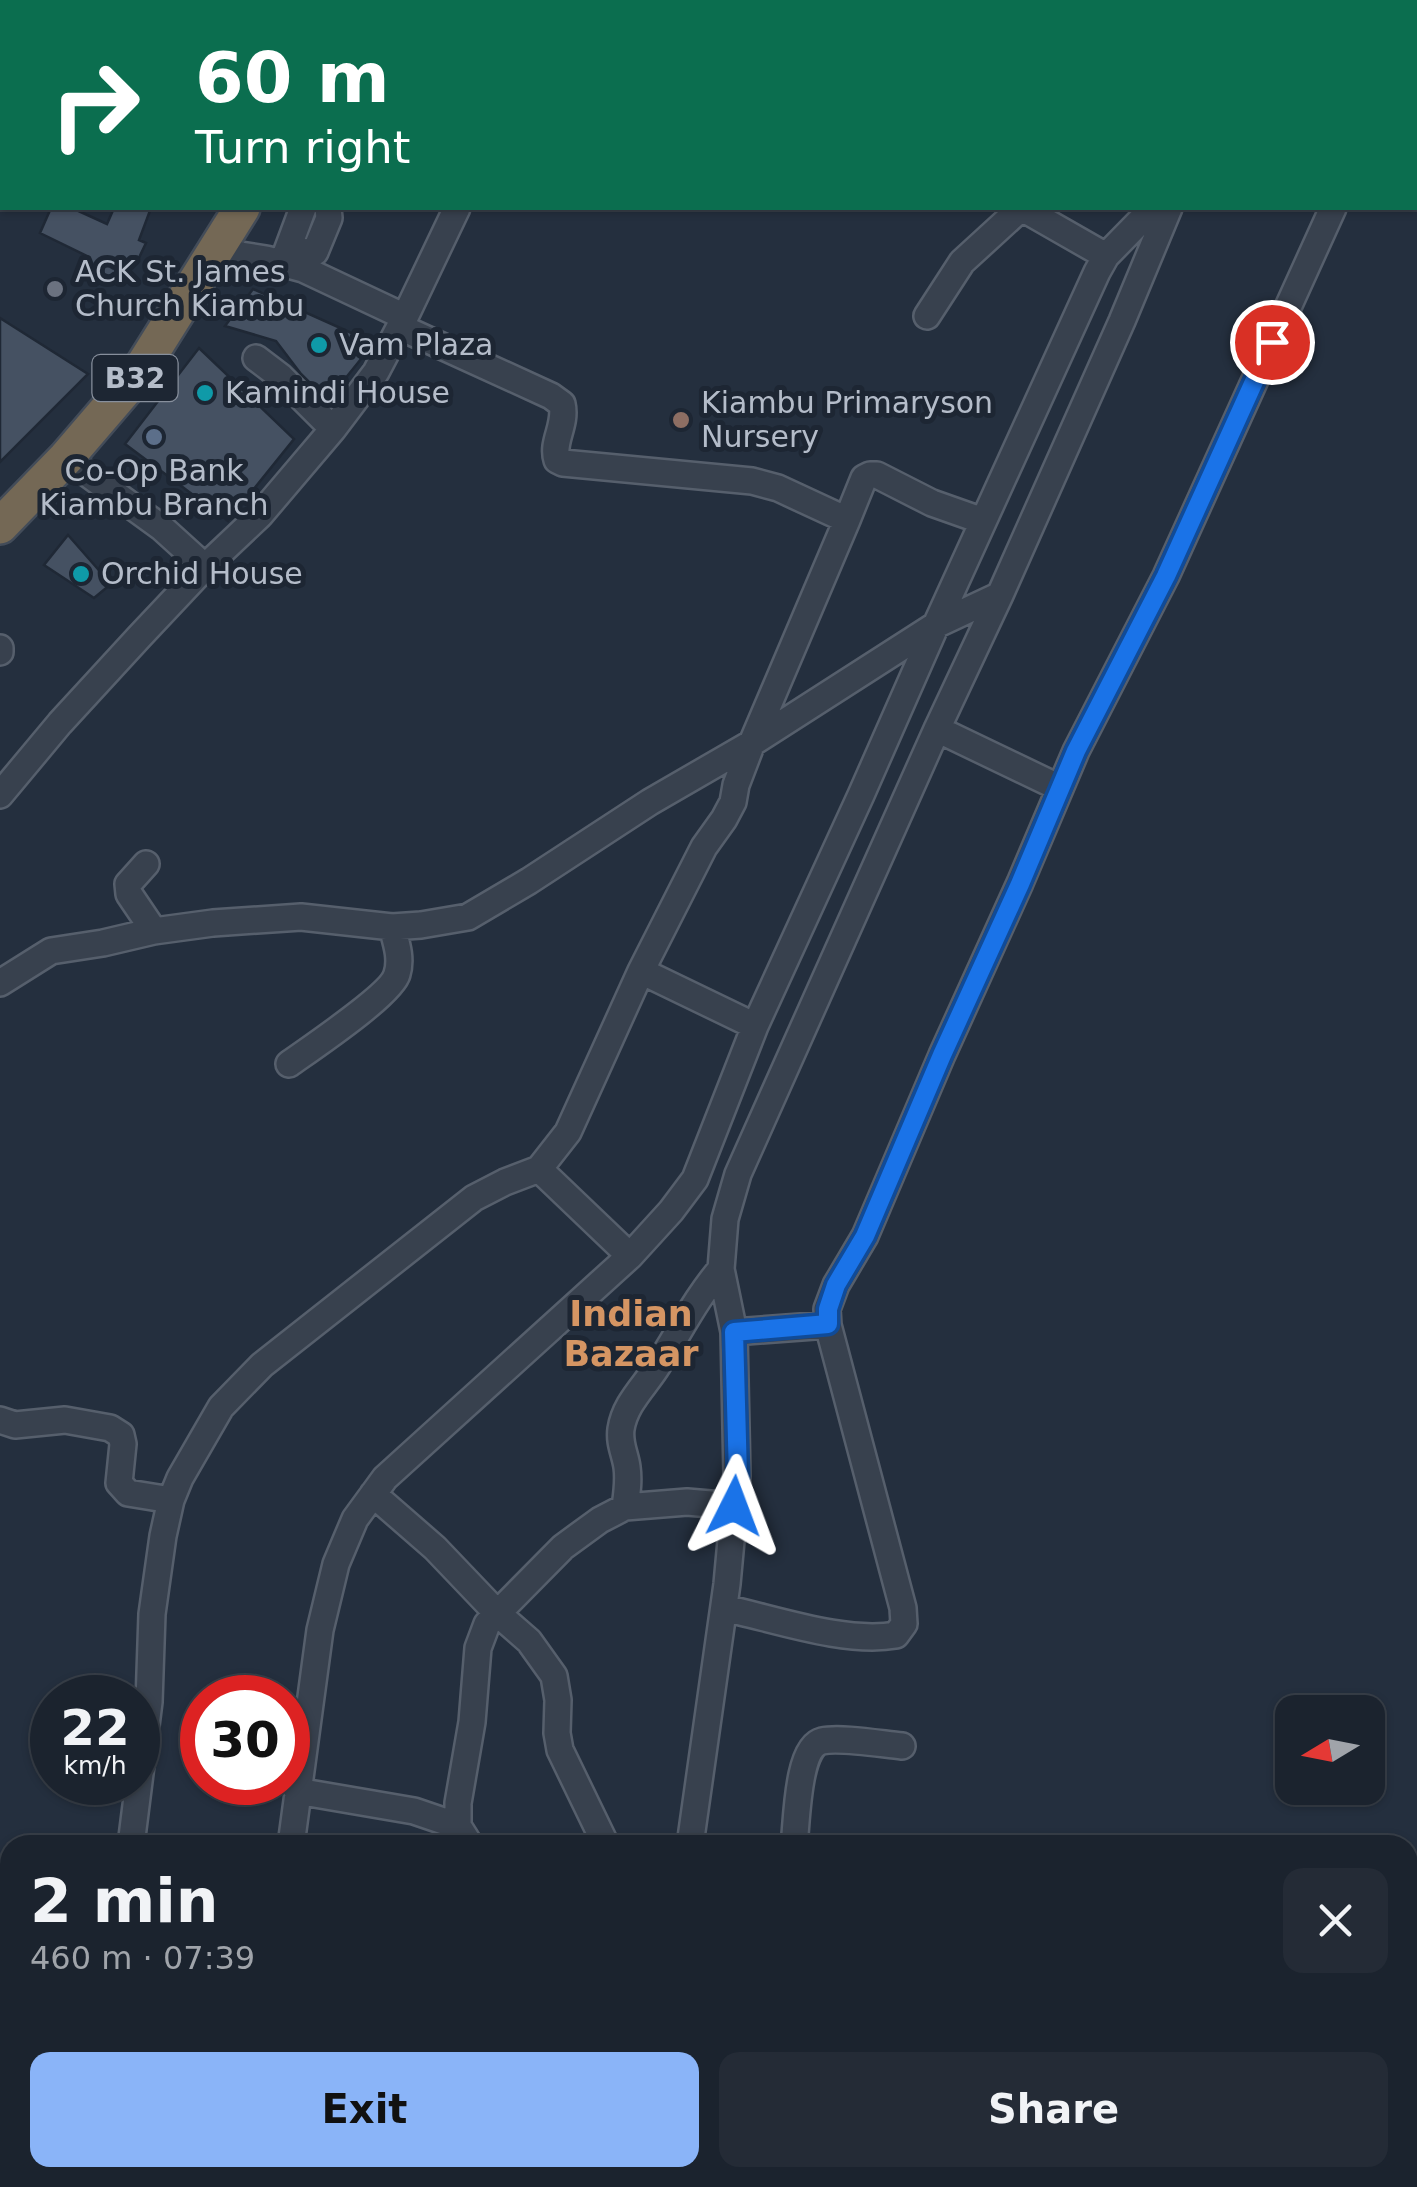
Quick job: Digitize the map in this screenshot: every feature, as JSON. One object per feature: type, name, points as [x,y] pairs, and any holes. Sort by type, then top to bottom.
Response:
[{"type":"highway","name":"B32","points":[[0,526],[66,458],[138,374],[241,210]]},
{"type":"street","points":[[286,255],[302,210]]},
{"type":"street","points":[[215,251],[310,254],[315,252],[329,218],[328,210]]},
{"type":"street","points":[[0,794],[205,567],[260,515],[333,429],[376,372],[456,210]]},
{"type":"street","points":[[926,316],[962,262],[1020,210]]},
{"type":"street","points":[[1026,210],[1106,256]]},
{"type":"street","points":[[310,1700],[320,1630],[336,1564],[355,1519],[373,1494],[385,1478],[630,1256],[672,1212],[695,1179],[755,1026],[1106,256],[1151,210]]},
{"type":"street","points":[[691,1835],[724,1608],[738,1476],[734,1332],[722,1269],[725,1219],[738,1174],[1000,596],[1169,210]]},
{"type":"street","points":[[724,1608],[876,1638],[896,1635],[904,1624],[828,1324],[828,1309],[836,1285],[865,1236],[1076,751],[1166,576],[1332,210]]},
{"type":"street","points":[[286,255],[303,269],[562,404],[564,418],[554,452],[556,460],[752,481],[778,488],[846,520]]},
{"type":"street","points":[[256,358],[333,429]]},
{"type":"street","points":[[66,458],[162,528],[205,567]]},
{"type":"street","points":[[1006,470],[1047,490]]},
{"type":"street","points":[[132,1835],[149,1702],[152,1614],[170,1500],[221,1407],[262,1366],[474,1198],[538,1169],[568,1132],[641,971],[704,846],[733,802],[752,744],[864,478],[877,475],[932,503],[983,520]]},
{"type":"street","points":[[0,983],[51,950],[154,931],[301,917],[392,927],[468,917],[650,802],[752,744],[936,624],[1000,596]]},
{"type":"street","points":[[937,729],[1060,788]]},
{"type":"street","points":[[146,864],[128,889],[154,931]]},
{"type":"street","points":[[289,1064],[394,982],[398,952],[392,927]]},
{"type":"street","points":[[641,971],[755,1026]]},
{"type":"street","points":[[538,1169],[630,1256]]},
{"type":"street","points":[[695,1179],[733,1193]]},
{"type":"street","points":[[625,1506],[629,1486],[620,1446],[629,1405],[702,1291],[722,1269]]},
{"type":"street","points":[[734,1332],[828,1324]]},
{"type":"street","points":[[0,1420],[14,1424],[65,1420],[110,1428],[120,1435],[123,1444],[118,1483],[128,1493],[170,1500]]},
{"type":"street","points":[[373,1494],[435,1548],[529,1641],[554,1676],[560,1750],[601,1835]]},
{"type":"street","points":[[464,1835],[458,1803],[472,1722],[478,1648],[487,1624],[563,1547],[625,1506],[687,1502],[734,1506]]},
{"type":"street","points":[[795,1835],[802,1774],[811,1746],[836,1740],[902,1746]]},
{"type":"street","points":[[310,1793],[433,1816],[462,1835]]},
{"type":"street","points":[[291,1835],[295,1805]]},
{"type":"building","points":[[50,210],[76,210],[107,224],[113,210],[150,210],[139,240],[146,243],[136,264],[109,276],[85,267],[89,257],[40,233]]},
{"type":"building","name":"Vam Plaza","points":[[253,289],[356,335],[361,359],[336,390],[321,394],[276,341],[225,326]]},
{"type":"building","points":[[0,318],[88,374],[0,462]]},
{"type":"building","name":"Kamindi House","points":[[199,348],[294,439],[228,521],[125,444]]},
{"type":"building","name":"Orchid House","points":[[68,535],[111,584],[94,598],[44,565]]},
{"type":"place","name":"ACK St. James Church Kiambu","points":[[55,289]]},
{"type":"place","name":"Vam Plaza","points":[[319,345]]},
{"type":"place","name":"Kamindi House","points":[[205,393]]},
{"type":"place","name":"Kiambu Primaryson Nursery","points":[[681,420]]},
{"type":"place","name":"Co-Op Bank Kiambu Branch","points":[[154,437]]},
{"type":"place","name":"Orchid House","points":[[81,574]]},
{"type":"district","name":"Indian Bazaar","points":[[631,1334]]},
{"type":"route","points":[[734,1506],[738,1476],[734,1332],[828,1324],[828,1309],[836,1285],[865,1236],[1076,751],[1166,576],[1272,342]]}]
